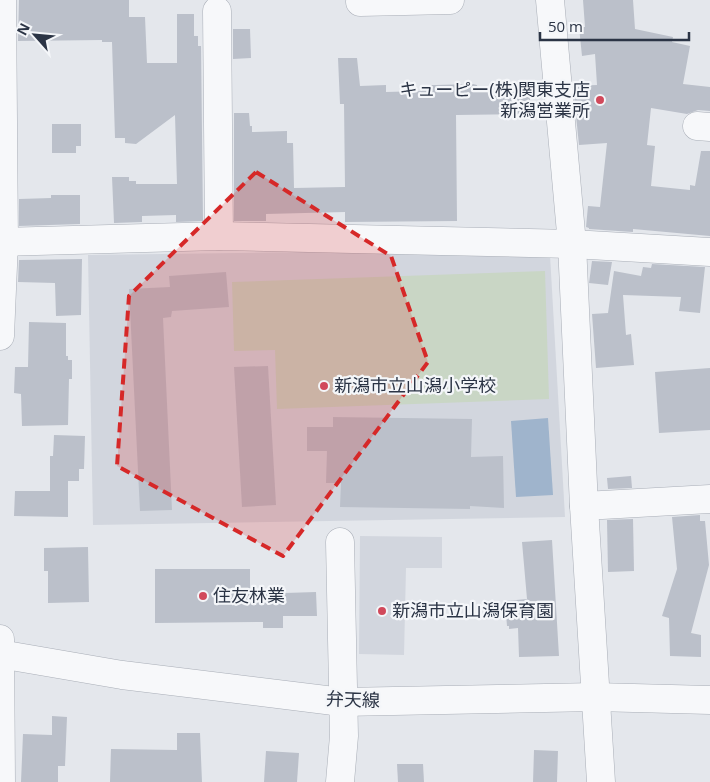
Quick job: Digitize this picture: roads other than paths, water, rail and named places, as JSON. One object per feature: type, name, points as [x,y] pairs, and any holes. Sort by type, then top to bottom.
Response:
[{"type":"street","points":[[0,336],[2,0]]},
{"type":"street","points":[[360,2],[450,0]]},
{"type":"street","points":[[550,0],[572,244],[584,506],[601,782]]},
{"type":"street","points":[[217,11],[219,236]]},
{"type":"street","points":[[2,242],[219,236],[572,244],[710,252]]},
{"type":"street","points":[[584,506],[710,499]]},
{"type":"street","points":[[340,542],[344,736],[340,782]]},
{"type":"street","points":[[0,638],[1,782]]},
{"type":"street","name":"弁天線","points":[[0,654],[122,675],[342,702],[595,697],[710,700]]},
{"type":"water","points":[[548,418],[553,495],[516,497],[511,421]]},
{"type":"place","name":"キューピー(株)関東支店 新潟営業所","points":[[600,100]]},
{"type":"place","name":"新潟市立山潟小学校","points":[[324,386]]},
{"type":"place","name":"住友林業","points":[[203,596]]},
{"type":"place","name":"新潟市立山潟保育園","points":[[382,611]]}]
